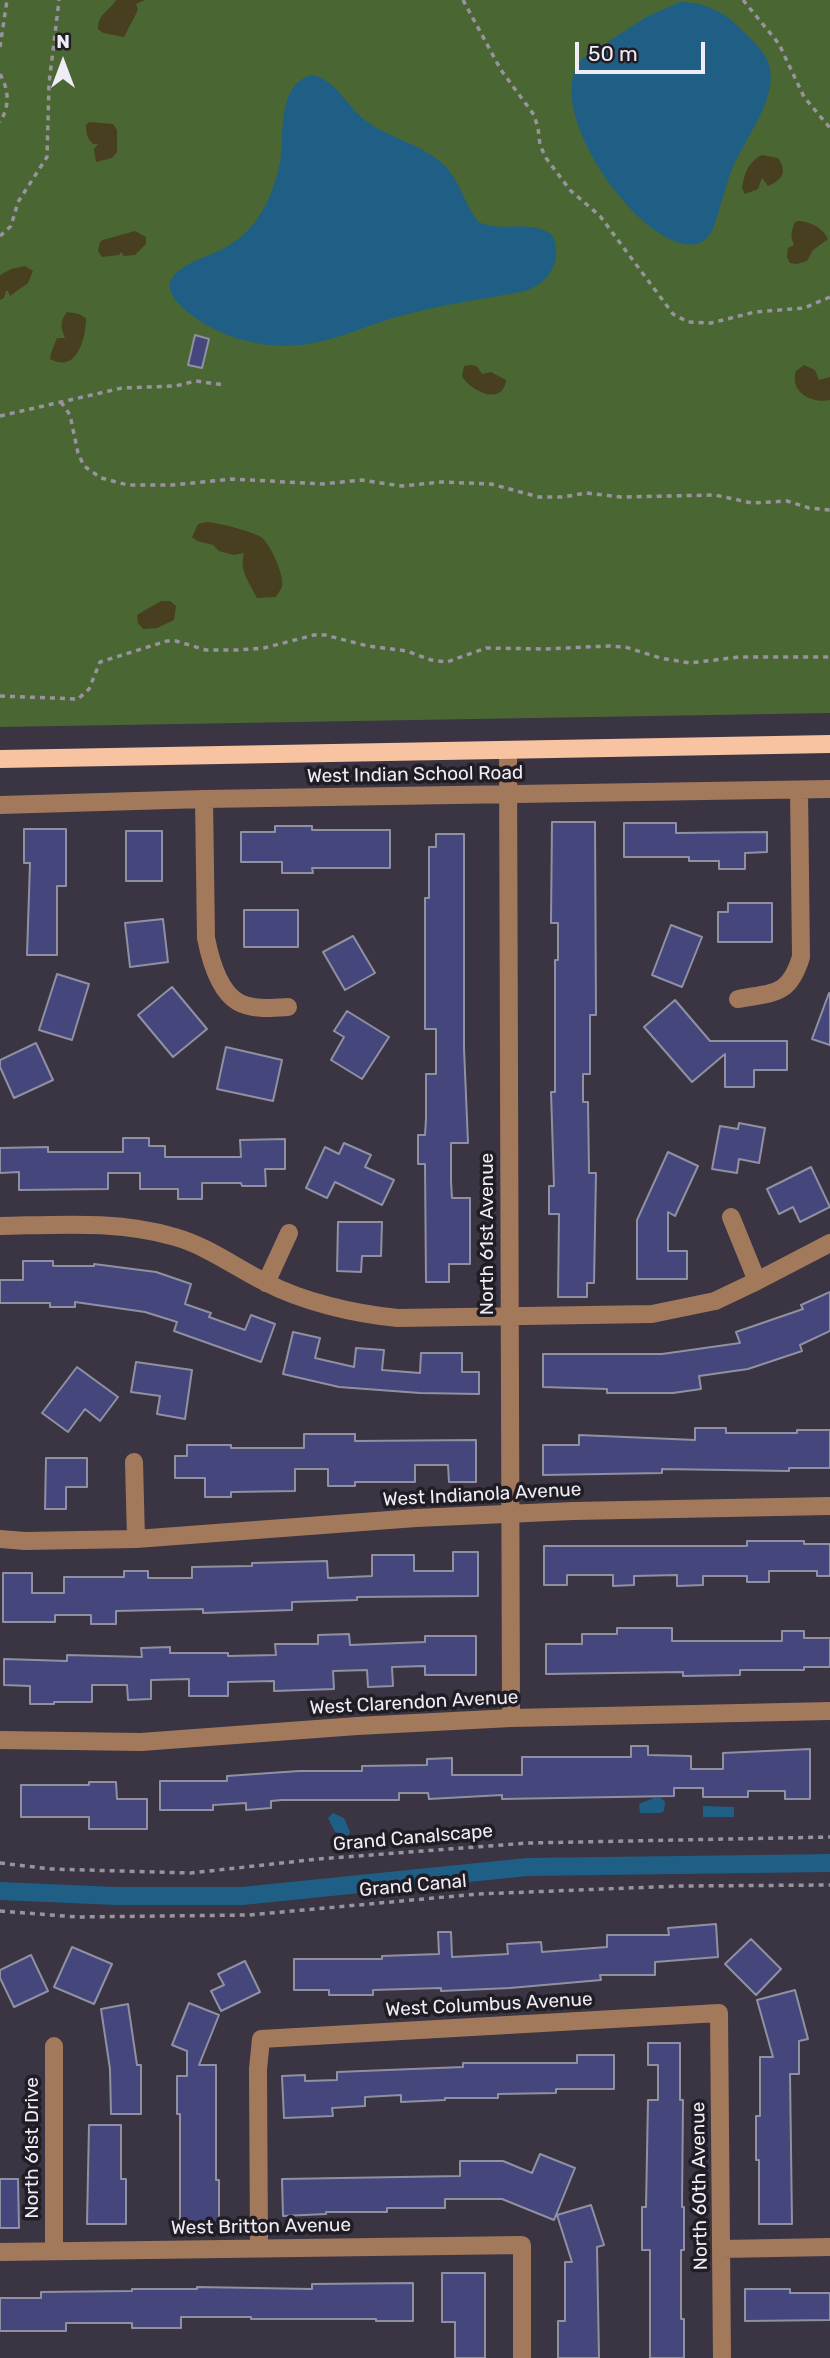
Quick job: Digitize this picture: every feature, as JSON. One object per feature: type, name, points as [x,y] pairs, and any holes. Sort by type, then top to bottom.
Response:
[{"type":"main road","name":"West Indian School Road","points":[[0,759],[830,744]]},
{"type":"street","name":"North 61st Avenue","points":[[508,750],[511,1718]]},
{"type":"street","name":"West Indian School Road","points":[[0,805],[830,789]]},
{"type":"street","points":[[738,999],[784,988],[794,978],[801,957],[799,790]]},
{"type":"street","points":[[204,799],[206,938],[211,960],[219,979],[238,1002],[261,1008],[288,1007]]},
{"type":"street","points":[[731,1217],[757,1282]]},
{"type":"street","points":[[0,1226],[104,1225],[175,1237],[205,1248],[267,1283],[327,1304],[370,1315],[398,1318],[652,1314],[715,1301],[830,1243]]},
{"type":"street","points":[[267,1283],[289,1233]]},
{"type":"street","points":[[134,1462],[136,1539]]},
{"type":"street","name":"West Indianola Avenue","points":[[0,1539],[136,1539],[509,1513],[830,1506]]},
{"type":"street","name":"West Clarendon Avenue","points":[[0,1740],[141,1742],[511,1718],[830,1711]]},
{"type":"street","name":"West Columbus Avenue","points":[[259,2248],[258,2069],[261,2039],[719,2013]]},
{"type":"street","name":"North 60th Avenue","points":[[719,2013],[722,2358]]},
{"type":"street","name":"North 61st Drive","points":[[54,2046],[54,2251]]},
{"type":"street","name":"West Britton Avenue","points":[[0,2252],[522,2245],[522,2358]]},
{"type":"street","points":[[721,2249],[830,2247]]},
{"type":"path","points":[[0,47],[7,0]]},
{"type":"path","points":[[0,236],[11,226],[18,202],[47,157],[49,85],[59,0]]},
{"type":"path","points":[[463,0],[501,70],[534,115],[540,145],[546,158],[570,190],[600,216],[673,314],[688,322],[711,323],[755,312],[804,308],[830,297]]},
{"type":"path","points":[[743,0],[779,44],[804,97],[830,128]]},
{"type":"path","points":[[0,74],[8,93],[4,116],[0,122]]},
{"type":"path","points":[[0,416],[135,386],[175,386],[196,381],[224,385]]},
{"type":"path","points":[[61,402],[70,415],[78,453],[85,466],[101,478],[128,485],[172,485],[232,479],[323,484],[361,480],[402,486],[441,482],[491,484],[539,497],[563,497],[586,492],[652,498],[715,495],[752,503],[787,501],[808,508],[830,510]]},
{"type":"path","points":[[0,696],[78,699],[89,689],[100,662],[167,641],[206,650],[238,650],[264,648],[314,635],[325,635],[447,662],[486,648],[609,646],[625,647],[660,658],[690,663],[739,657],[830,657]]},
{"type":"path","name":"Grand Canalscape","points":[[0,1863],[51,1868],[191,1873],[318,1859],[528,1843],[830,1838]]},
{"type":"path","name":"Grand Canal","points":[[0,1911],[77,1917],[249,1915],[478,1894],[680,1886],[830,1885]]},
{"type":"green space","points":[[0,0],[830,0],[830,713],[0,727]]},
{"type":"sand","points":[[116,0],[145,0],[136,4],[138,10],[124,37],[103,33],[98,29],[102,16]]},
{"type":"sand","points":[[89,122],[113,124],[117,130],[117,152],[112,158],[96,162],[94,149],[98,144],[93,144],[88,137],[86,125]]},
{"type":"sand","points":[[762,155],[778,158],[783,167],[782,175],[768,186],[762,178],[758,189],[745,194],[742,188],[744,178],[753,161]]},
{"type":"sand","points":[[795,222],[816,226],[828,239],[813,250],[807,261],[797,264],[790,263],[787,257],[788,248],[794,245],[792,236]]},
{"type":"sand","points":[[135,231],[146,237],[146,244],[135,255],[124,256],[121,252],[119,255],[102,257],[98,251],[103,240]]},
{"type":"sand","points":[[25,266],[33,271],[28,283],[10,296],[6,291],[4,298],[0,300],[0,275]]},
{"type":"sand","points":[[67,312],[86,318],[86,326],[78,352],[67,362],[59,362],[50,359],[57,338],[65,338],[61,325]]},
{"type":"sand","points":[[804,365],[815,370],[819,380],[830,377],[830,400],[809,398],[799,390],[796,385],[796,371]]},
{"type":"sand","points":[[464,366],[477,366],[482,374],[491,372],[506,380],[504,388],[493,395],[472,387],[462,376]]},
{"type":"sand","points":[[207,522],[243,530],[265,540],[281,575],[282,587],[276,597],[257,598],[244,570],[244,553],[234,555],[219,551],[213,545],[192,537],[198,524]]},
{"type":"sand","points":[[161,601],[170,601],[176,606],[174,620],[157,628],[143,629],[138,623],[137,615]]},
{"type":"water","points":[[680,2],[706,6],[729,18],[766,58],[771,81],[764,107],[732,169],[712,231],[704,241],[696,244],[674,241],[650,226],[625,203],[602,173],[584,141],[574,109],[572,80],[583,58],[648,16]]},
{"type":"water","points":[[313,75],[328,82],[359,115],[375,127],[436,158],[455,180],[479,222],[536,228],[552,235],[556,253],[547,277],[534,288],[525,291],[419,311],[332,338],[291,346],[241,340],[210,327],[183,308],[173,295],[170,285],[174,276],[182,268],[233,243],[256,221],[277,176],[284,111],[288,99],[301,80]]},
{"type":"water","points":[[661,1798],[665,1802],[664,1811],[640,1813],[639,1804]]},
{"type":"water","points":[[703,1806],[734,1807],[734,1817],[703,1817]]},
{"type":"water","points":[[333,1813],[344,1818],[350,1832],[348,1836],[335,1832],[328,1818]]},
{"type":"building","points":[[195,335],[209,339],[202,368],[188,365]]},
{"type":"building","points":[[552,822],[595,822],[596,1015],[590,1015],[590,1074],[583,1074],[583,1102],[588,1102],[589,1173],[596,1173],[594,1283],[587,1283],[587,1297],[558,1297],[559,1214],[549,1214],[549,1186],[554,1186],[551,1092],[555,1092],[555,960],[558,960],[558,923],[551,923]]},
{"type":"building","points":[[624,823],[676,823],[676,833],[767,832],[767,852],[745,853],[745,869],[719,869],[719,861],[689,861],[689,857],[624,857]]},
{"type":"building","points":[[275,826],[312,826],[312,830],[390,830],[390,868],[312,868],[313,873],[282,873],[282,862],[241,862],[241,832],[275,832]]},
{"type":"building","points":[[24,829],[66,829],[66,886],[57,886],[57,955],[27,955],[30,863],[24,863]]},
{"type":"building","points":[[126,831],[162,831],[162,881],[126,881]]},
{"type":"building","points":[[436,834],[464,834],[464,1048],[468,1143],[451,1143],[451,1181],[452,1198],[470,1198],[470,1264],[449,1264],[449,1282],[426,1282],[425,1164],[418,1164],[418,1135],[425,1135],[426,1074],[436,1074],[436,1029],[425,1029],[425,898],[429,898],[429,847],[436,847]]},
{"type":"building","points":[[728,903],[772,903],[772,942],[718,942],[718,912],[728,912]]},
{"type":"building","points":[[244,910],[298,910],[298,947],[244,947]]},
{"type":"building","points":[[163,919],[168,962],[130,967],[125,923]]},
{"type":"building","points":[[671,925],[702,937],[682,987],[652,975]]},
{"type":"building","points":[[353,936],[375,973],[345,990],[323,952]]},
{"type":"building","points":[[57,974],[89,984],[72,1040],[39,1030]]},
{"type":"building","points":[[172,987],[207,1029],[173,1057],[138,1015]]},
{"type":"building","points":[[830,994],[830,1045],[812,1039]]},
{"type":"building","points":[[675,1000],[710,1041],[787,1041],[787,1070],[754,1070],[754,1087],[725,1087],[725,1054],[692,1082],[644,1027]]},
{"type":"building","points":[[347,1011],[389,1037],[362,1079],[331,1060],[344,1037],[334,1031]]},
{"type":"building","points":[[36,1043],[53,1080],[14,1098],[0,1067],[0,1060]]},
{"type":"building","points":[[226,1047],[282,1060],[273,1101],[217,1089]]},
{"type":"building","points":[[739,1123],[765,1128],[759,1163],[739,1159],[737,1173],[712,1169],[720,1126],[738,1129]]},
{"type":"building","points":[[123,1138],[149,1138],[149,1146],[165,1146],[165,1157],[241,1157],[240,1140],[285,1139],[285,1169],[265,1169],[266,1186],[202,1183],[202,1199],[178,1199],[178,1189],[140,1189],[140,1173],[108,1173],[108,1189],[19,1190],[19,1172],[0,1173],[0,1148],[48,1147],[48,1152],[123,1152]]},
{"type":"building","points":[[344,1143],[371,1155],[365,1167],[394,1180],[382,1205],[335,1182],[327,1198],[306,1188],[325,1147],[339,1154]]},
{"type":"building","points":[[668,1152],[698,1166],[675,1216],[668,1212],[668,1251],[687,1251],[687,1279],[637,1279],[637,1220]]},
{"type":"building","points":[[811,1167],[830,1207],[800,1222],[793,1207],[779,1214],[767,1189]]},
{"type":"building","points":[[338,1222],[382,1222],[381,1256],[362,1256],[361,1272],[337,1271]]},
{"type":"building","points":[[23,1261],[53,1261],[53,1266],[94,1264],[156,1272],[191,1284],[185,1304],[211,1313],[209,1317],[245,1330],[251,1315],[275,1324],[261,1362],[174,1331],[177,1322],[145,1312],[75,1302],[75,1307],[50,1307],[50,1303],[0,1303],[0,1280],[23,1280]]},
{"type":"building","points":[[830,1292],[830,1331],[800,1345],[802,1351],[748,1369],[699,1376],[701,1389],[673,1393],[607,1393],[607,1389],[543,1387],[543,1354],[662,1354],[740,1343],[736,1332],[803,1309],[801,1305]]},
{"type":"building","points":[[293,1332],[320,1338],[315,1358],[354,1367],[356,1348],[384,1350],[382,1370],[420,1373],[421,1353],[462,1353],[462,1372],[479,1372],[479,1394],[339,1387],[283,1374]]},
{"type":"building","points":[[136,1362],[192,1370],[185,1419],[157,1414],[160,1396],[131,1392]]},
{"type":"building","points":[[77,1367],[118,1397],[100,1421],[85,1409],[68,1432],[42,1413]]},
{"type":"building","points":[[695,1428],[726,1428],[726,1433],[830,1430],[830,1468],[789,1468],[789,1471],[662,1469],[662,1473],[543,1475],[543,1445],[579,1445],[579,1435],[695,1440]]},
{"type":"building","points":[[304,1434],[355,1434],[355,1441],[476,1440],[476,1482],[449,1482],[448,1465],[415,1465],[415,1482],[355,1482],[355,1486],[328,1486],[328,1469],[295,1469],[295,1491],[231,1492],[231,1497],[205,1497],[205,1478],[175,1478],[175,1456],[187,1456],[187,1445],[304,1448]]},
{"type":"building","points":[[46,1458],[87,1458],[87,1487],[66,1487],[66,1509],[45,1509]]},
{"type":"building","points":[[747,1541],[830,1544],[830,1576],[817,1576],[817,1571],[769,1571],[769,1582],[747,1582],[747,1576],[703,1576],[703,1585],[677,1586],[677,1575],[634,1576],[634,1585],[613,1586],[613,1575],[567,1575],[567,1585],[544,1585],[544,1546],[747,1546]]},
{"type":"building","points":[[453,1552],[478,1552],[478,1596],[357,1597],[357,1600],[292,1602],[292,1610],[203,1613],[203,1609],[116,1611],[116,1624],[91,1624],[91,1615],[55,1615],[55,1622],[3,1622],[3,1573],[32,1573],[32,1593],[64,1593],[64,1577],[124,1577],[124,1571],[148,1571],[148,1578],[192,1578],[192,1567],[252,1566],[252,1563],[327,1561],[328,1578],[372,1576],[372,1555],[414,1555],[414,1571],[453,1571]]},
{"type":"building","points":[[617,1628],[672,1628],[672,1641],[782,1641],[782,1631],[804,1631],[804,1638],[830,1638],[830,1667],[804,1667],[804,1670],[740,1670],[740,1675],[683,1676],[683,1672],[546,1674],[546,1644],[582,1644],[582,1634],[617,1634]]},
{"type":"building","points":[[349,1634],[350,1645],[425,1642],[425,1636],[476,1636],[476,1675],[425,1675],[425,1666],[392,1667],[393,1686],[368,1687],[367,1670],[333,1671],[334,1689],[274,1691],[274,1681],[228,1682],[228,1696],[189,1696],[189,1679],[151,1680],[151,1699],[128,1700],[127,1685],[92,1685],[92,1702],[54,1704],[30,1704],[30,1686],[4,1685],[4,1659],[67,1661],[67,1655],[142,1657],[141,1648],[170,1647],[170,1653],[276,1655],[275,1644],[318,1644],[318,1635]]},
{"type":"building","points":[[631,1746],[648,1746],[648,1755],[691,1756],[691,1769],[723,1769],[723,1753],[810,1749],[810,1799],[785,1799],[785,1791],[748,1791],[748,1797],[703,1797],[703,1788],[674,1788],[674,1796],[502,1799],[502,1795],[429,1799],[428,1793],[399,1793],[399,1800],[282,1800],[271,1801],[271,1808],[246,1810],[246,1803],[213,1805],[213,1810],[160,1810],[160,1781],[227,1781],[227,1776],[299,1771],[362,1771],[362,1766],[427,1765],[427,1759],[452,1758],[452,1775],[522,1775],[522,1757],[631,1757]]},
{"type":"building","points":[[89,1782],[116,1782],[117,1799],[147,1799],[147,1829],[89,1829],[89,1817],[21,1817],[21,1785],[89,1785]]},
{"type":"building","points":[[716,1924],[718,1957],[655,1962],[655,1975],[600,1975],[601,1980],[510,1988],[373,1990],[373,1995],[329,1995],[329,1990],[294,1990],[294,1959],[382,1959],[382,1956],[439,1954],[438,1932],[451,1932],[452,1957],[508,1954],[507,1944],[541,1942],[542,1952],[607,1947],[607,1935],[669,1935],[668,1928]]},
{"type":"building","points":[[751,1939],[781,1969],[756,1995],[725,1964]]},
{"type":"building","points":[[72,1947],[112,1964],[94,2004],[54,1987]]},
{"type":"building","points":[[31,1955],[48,1991],[14,2007],[0,1978],[0,1970]]},
{"type":"building","points":[[245,1961],[260,1992],[221,2011],[211,1991],[224,1985],[218,1974]]},
{"type":"building","points":[[795,1990],[808,2039],[799,2041],[799,2074],[790,2074],[792,2224],[759,2224],[756,2116],[760,2116],[760,2057],[773,2057],[757,2000]]},
{"type":"building","points":[[189,2003],[219,2015],[199,2065],[216,2065],[216,2180],[219,2180],[219,2224],[180,2224],[180,2114],[177,2114],[177,2076],[187,2076],[187,2051],[172,2045]]},
{"type":"building","points":[[128,2004],[137,2065],[141,2065],[141,2114],[111,2114],[110,2069],[101,2009]]},
{"type":"building","points":[[648,2043],[680,2043],[684,2207],[681,2319],[684,2319],[684,2358],[650,2358],[650,2250],[642,2250],[642,2207],[646,2207],[648,2100],[658,2100],[658,2065],[648,2065]]},
{"type":"building","points":[[577,2055],[614,2055],[614,2089],[556,2089],[556,2093],[498,2094],[498,2098],[445,2098],[401,2102],[401,2095],[365,2097],[365,2106],[332,2108],[333,2116],[284,2118],[282,2076],[305,2075],[305,2081],[337,2080],[337,2072],[463,2067],[463,2063],[577,2063]]},
{"type":"building","points":[[89,2125],[121,2125],[121,2179],[126,2179],[126,2224],[87,2224]]},
{"type":"building","points":[[540,2154],[575,2168],[554,2220],[502,2199],[445,2199],[445,2208],[387,2208],[387,2212],[326,2212],[283,2216],[282,2179],[460,2176],[460,2161],[503,2161],[532,2173]]},
{"type":"building","points":[[0,2179],[18,2179],[19,2228],[0,2228]]},
{"type":"building","points":[[591,2205],[604,2245],[597,2247],[599,2358],[558,2358],[558,2321],[565,2321],[565,2262],[572,2262],[557,2215]]},
{"type":"building","points":[[442,2273],[485,2273],[485,2358],[455,2358],[455,2322],[442,2322]]},
{"type":"building","points":[[413,2283],[413,2321],[181,2317],[181,2328],[132,2328],[132,2323],[66,2323],[66,2331],[0,2331],[0,2298],[41,2298],[41,2292],[197,2287],[312,2289],[312,2284]]},
{"type":"building","points":[[745,2289],[790,2289],[790,2293],[830,2293],[830,2320],[745,2321]]},
{"type":"waterway","points":[[0,1891],[116,1896],[242,1896],[527,1867],[830,1863]]}]
